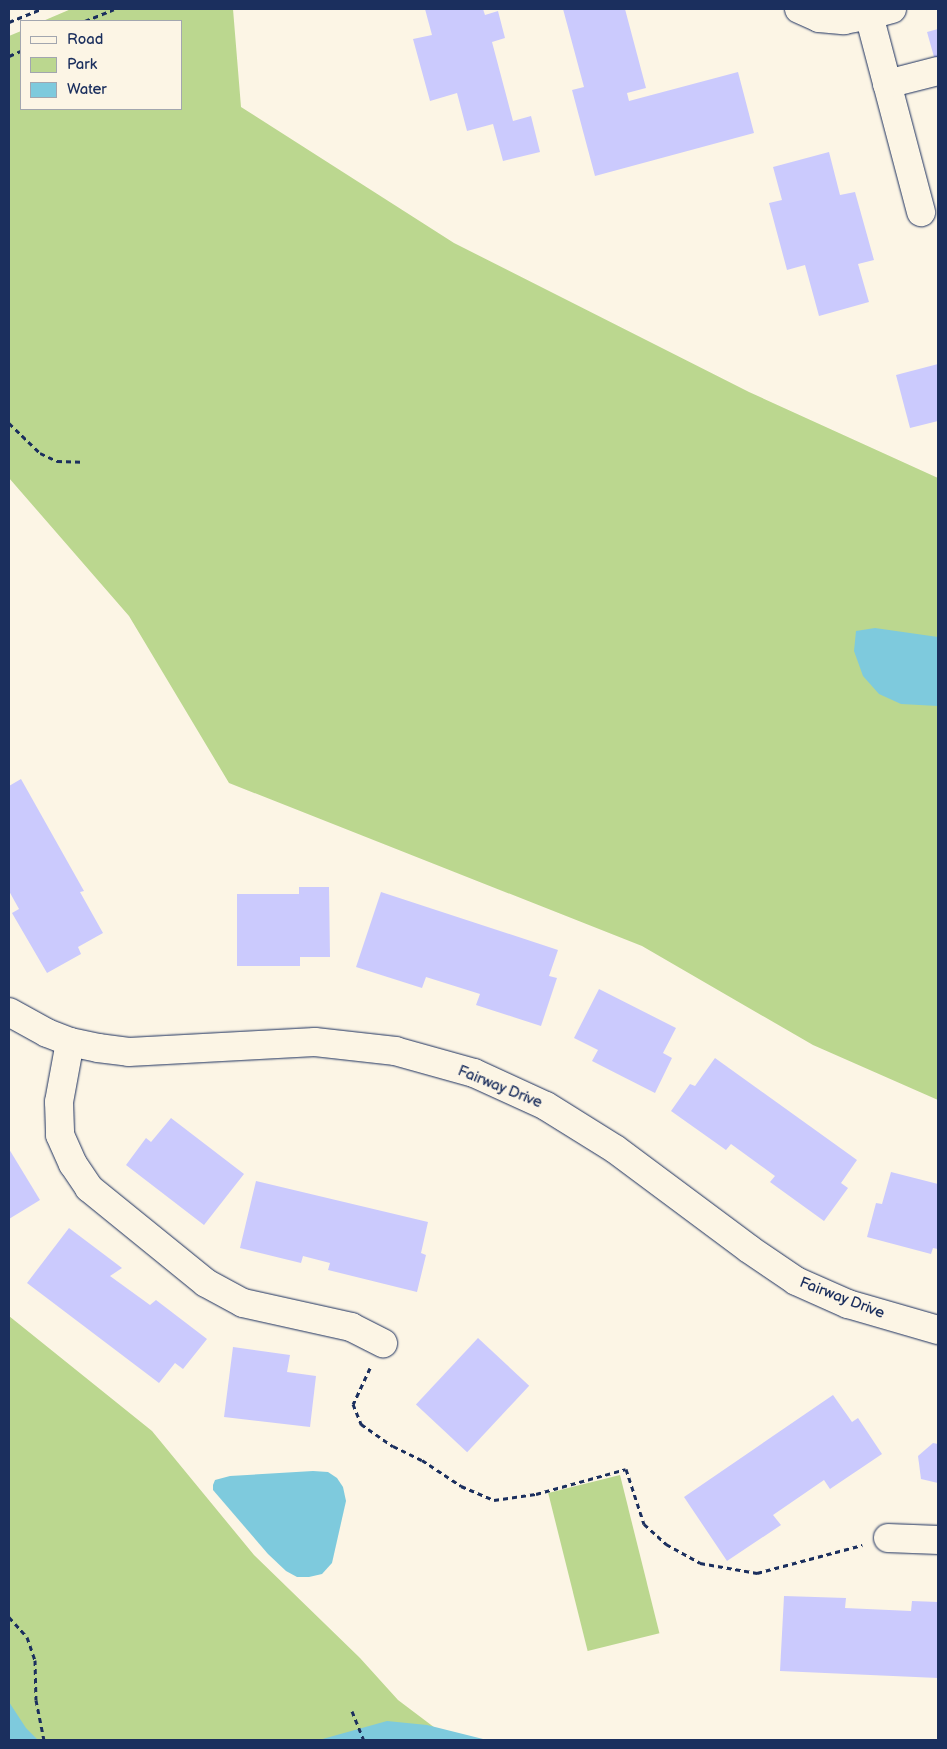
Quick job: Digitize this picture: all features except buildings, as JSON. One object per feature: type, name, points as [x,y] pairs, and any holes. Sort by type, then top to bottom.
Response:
[{"type":"street","points":[[799,9],[819,18],[844,20],[877,11],[887,84],[921,212]]},
{"type":"street","points":[[887,84],[938,71]]},
{"type":"street","name":"Fairway Drive","points":[[9,1012],[47,1033],[70,1042],[129,1052],[315,1042],[395,1052],[474,1073],[546,1106],[615,1149],[749,1249],[796,1281],[848,1304],[938,1330]]},
{"type":"street","points":[[70,1042],[59,1102],[60,1134],[73,1164],[89,1188],[206,1283],[242,1303],[351,1327],[383,1343]]},
{"type":"street","points":[[888,1538],[938,1540]]},
{"type":"path","points":[[9,22],[42,9]]},
{"type":"path","points":[[87,20],[114,9]]},
{"type":"path","points":[[9,423],[40,453],[56,461],[82,462]]},
{"type":"path","points":[[383,1343],[353,1404],[361,1424],[393,1446],[422,1460],[461,1486],[494,1500],[536,1494],[626,1469],[644,1524],[666,1544],[700,1563],[757,1573],[888,1538]]},
{"type":"path","points":[[9,1617],[26,1637],[35,1660],[36,1700],[44,1740]]},
{"type":"path","points":[[352,1711],[364,1740]]},
{"type":"green space","points":[[71,9],[233,9],[241,107],[454,243],[749,392],[938,478],[938,1100],[813,1045],[642,946],[229,783],[129,616],[9,478],[9,36],[20,31],[20,110],[182,110],[182,20],[45,20]]},
{"type":"green space","points":[[9,1316],[152,1431],[254,1555],[360,1658],[398,1700],[451,1740],[9,1740]]},
{"type":"green space","points":[[620,1475],[659,1633],[588,1651],[548,1493]]},
{"type":"water","points":[[875,628],[938,637],[938,706],[901,704],[879,694],[863,676],[854,651],[856,631]]},
{"type":"water","points":[[313,1471],[328,1472],[337,1478],[343,1487],[346,1501],[332,1563],[322,1574],[297,1577],[286,1571],[268,1554],[213,1490],[213,1485],[215,1480],[230,1476]]},
{"type":"water","points":[[9,1702],[26,1728],[38,1740],[9,1740]]},
{"type":"water","points":[[387,1721],[427,1725],[487,1740],[319,1740]]}]
